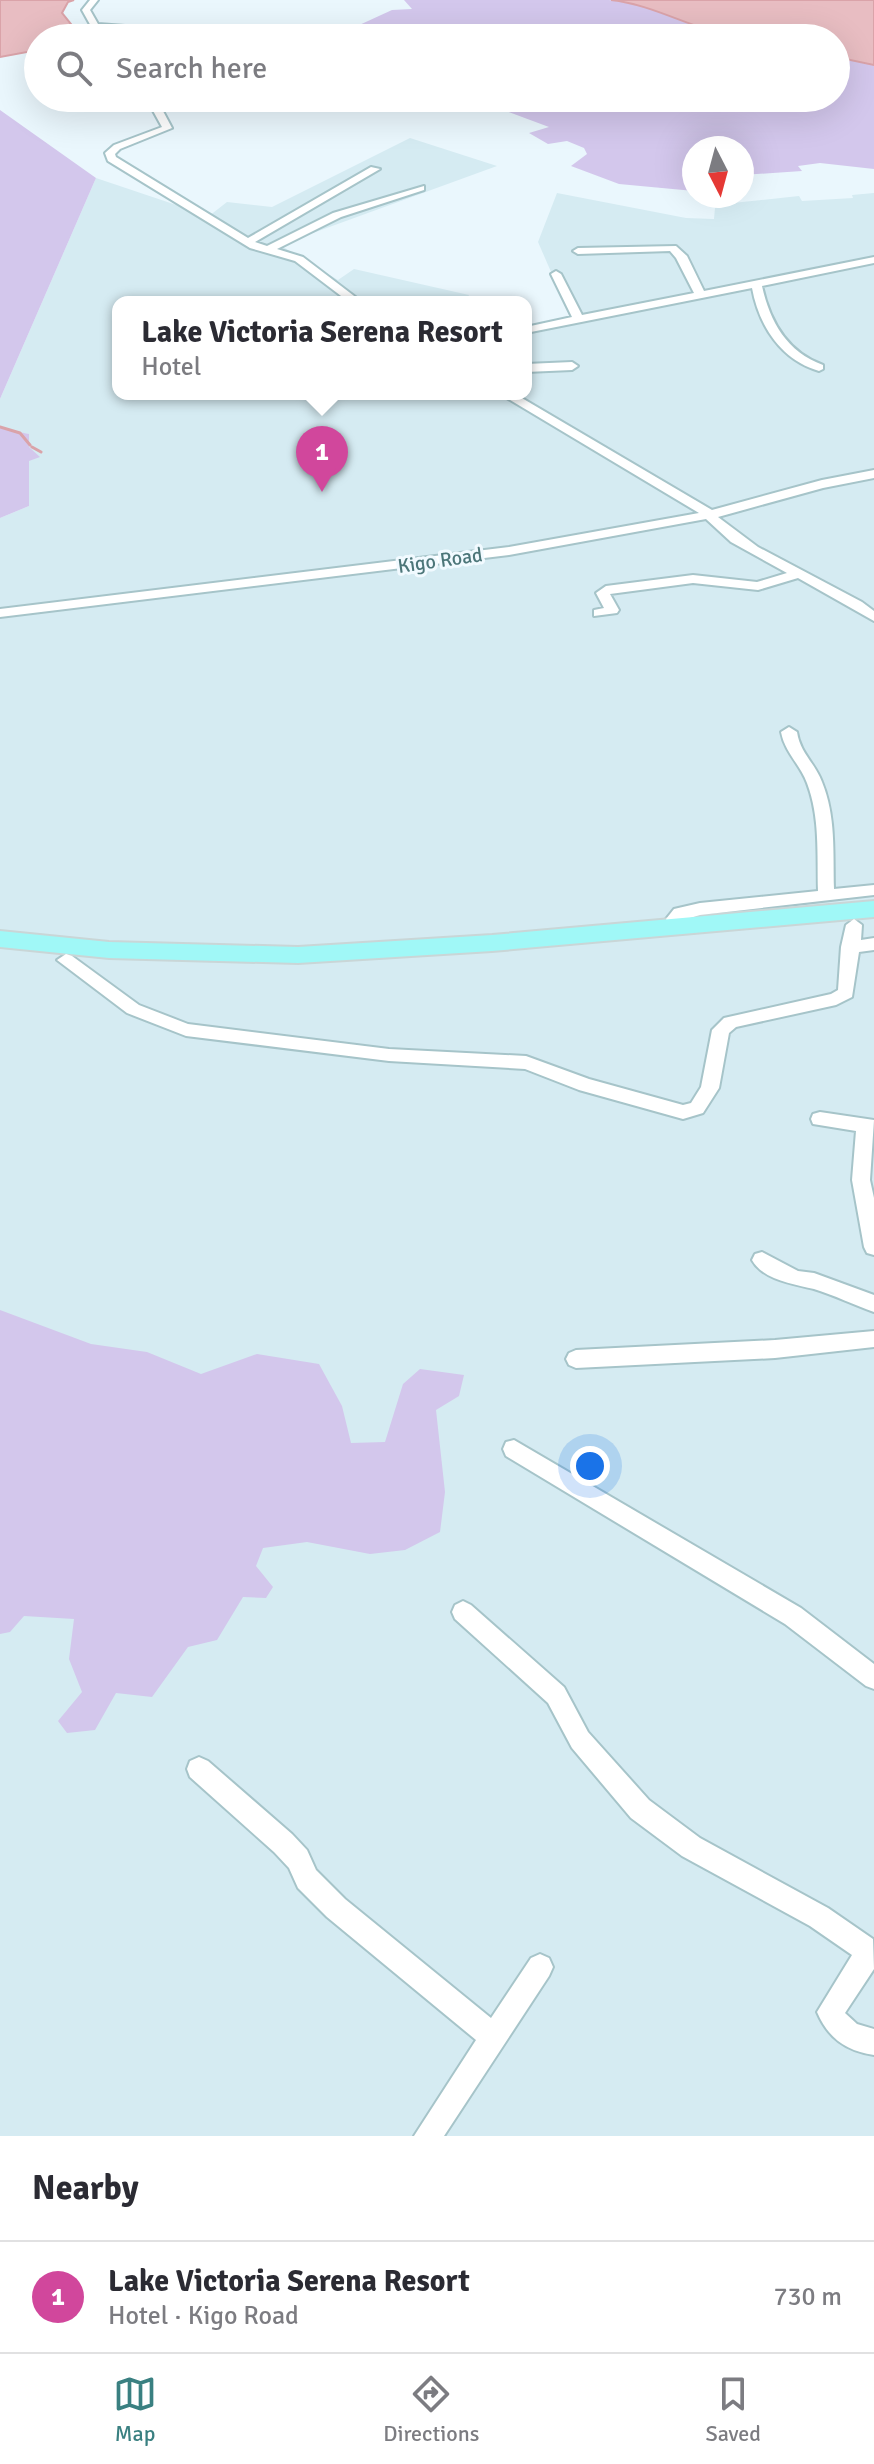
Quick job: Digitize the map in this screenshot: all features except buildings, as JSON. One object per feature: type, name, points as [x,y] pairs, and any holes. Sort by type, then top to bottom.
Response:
[{"type":"highway","points":[[0,939],[109,950],[298,955],[677,928],[874,909]]},
{"type":"highway","points":[[0,952],[66,960],[207,967],[397,963],[859,932]]},
{"type":"street","points":[[94,0],[86,10],[94,24]]},
{"type":"street","points":[[158,112],[167,128],[117,147],[110,153],[112,159],[248,242],[299,259],[348,296]]},
{"type":"street","points":[[248,242],[375,169]]},
{"type":"street","points":[[268,250],[337,215],[420,188]]},
{"type":"street","points":[[578,251],[677,250],[701,295]]},
{"type":"street","points":[[532,329],[874,260]]},
{"type":"street","points":[[556,274],[579,321]]},
{"type":"street","points":[[757,286],[762,312],[773,331],[804,362],[819,367]]},
{"type":"street","points":[[532,368],[572,366]]},
{"type":"street","points":[[517,400],[614,455],[709,515],[735,539],[801,573],[874,617]]},
{"type":"street","name":"Kigo Road","points":[[0,613],[453,559],[709,515],[822,484],[874,474]]},
{"type":"street","points":[[599,613],[612,610],[603,593],[606,590],[693,579],[758,586],[801,573]]},
{"type":"street","points":[[789,732],[791,753],[814,778],[820,801],[826,839],[826,895]]},
{"type":"street","points":[[677,928],[674,919],[680,913],[874,890]]},
{"type":"street","points":[[66,960],[133,1009],[186,1030],[389,1055],[526,1063],[585,1085],[683,1112],[697,1108],[710,1088],[721,1030],[741,1017],[842,996],[846,993],[859,932],[874,944]]},
{"type":"street","points":[[820,1119],[870,1127],[861,1180],[874,1247]]},
{"type":"street","points":[[762,1260],[794,1278],[814,1281],[874,1304]]},
{"type":"street","points":[[576,1359],[775,1349],[874,1339]]},
{"type":"street","points":[[514,1449],[793,1616],[874,1678]]},
{"type":"street","points":[[463,1612],[556,1695],[580,1740],[640,1809],[702,1853],[819,1917],[864,1948],[865,1960],[830,2012],[833,2021],[851,2036],[874,2042]]},
{"type":"street","points":[[199,1769],[290,1851],[307,1879],[336,1908],[492,2036]]},
{"type":"street","points":[[428,2136],[540,1967]]},
{"type":"shaded area","points":[[0,0],[74,0],[68,2],[62,13],[71,24],[24,24],[24,53],[0,57]]},
{"type":"shaded area","points":[[404,0],[609,0],[693,24],[361,24],[392,10],[412,9]]},
{"type":"shaded area","points":[[611,0],[874,0],[874,65],[850,60],[850,24],[691,24],[638,5]]},
{"type":"shaded area","points":[[850,60],[874,65],[874,169],[820,163],[798,166],[802,171],[754,174],[754,136],[682,136],[682,190],[619,184],[571,166],[587,154],[584,148],[567,141],[548,144],[529,133],[549,127],[509,112],[850,112]]},
{"type":"shaded area","points":[[0,110],[96,178],[0,399]]},
{"type":"shaded area","points":[[410,138],[497,166],[280,245],[338,280],[354,269],[469,296],[112,296],[112,400],[532,400],[532,328],[572,320],[538,242],[557,193],[686,218],[714,219],[715,208],[754,208],[754,201],[799,196],[802,201],[853,198],[852,195],[874,193],[874,2136],[0,2136],[0,518],[29,506],[28,434],[0,428],[0,399],[96,178],[209,216],[227,202],[272,207]]},
{"type":"shaded area","points":[[0,428],[29,434],[29,447],[40,457],[29,461],[29,506],[0,518]]},
{"type":"shaded area","points":[[0,1310],[91,1344],[147,1352],[201,1374],[257,1354],[319,1364],[342,1406],[351,1443],[385,1442],[403,1384],[420,1369],[464,1375],[459,1396],[436,1410],[445,1492],[440,1532],[405,1550],[370,1554],[307,1542],[263,1548],[256,1566],[273,1587],[266,1598],[243,1597],[217,1640],[188,1647],[152,1697],[116,1693],[95,1730],[67,1733],[58,1721],[82,1692],[69,1659],[74,1619],[24,1616],[10,1632],[0,1634]]},
{"type":"waterway","points":[[0,427],[20,433],[30,445]]},
{"type":"waterway","points":[[32,447],[41,452]]},
{"type":"place","name":"Lake Victoria Serena Resort","points":[[322,492]]}]
